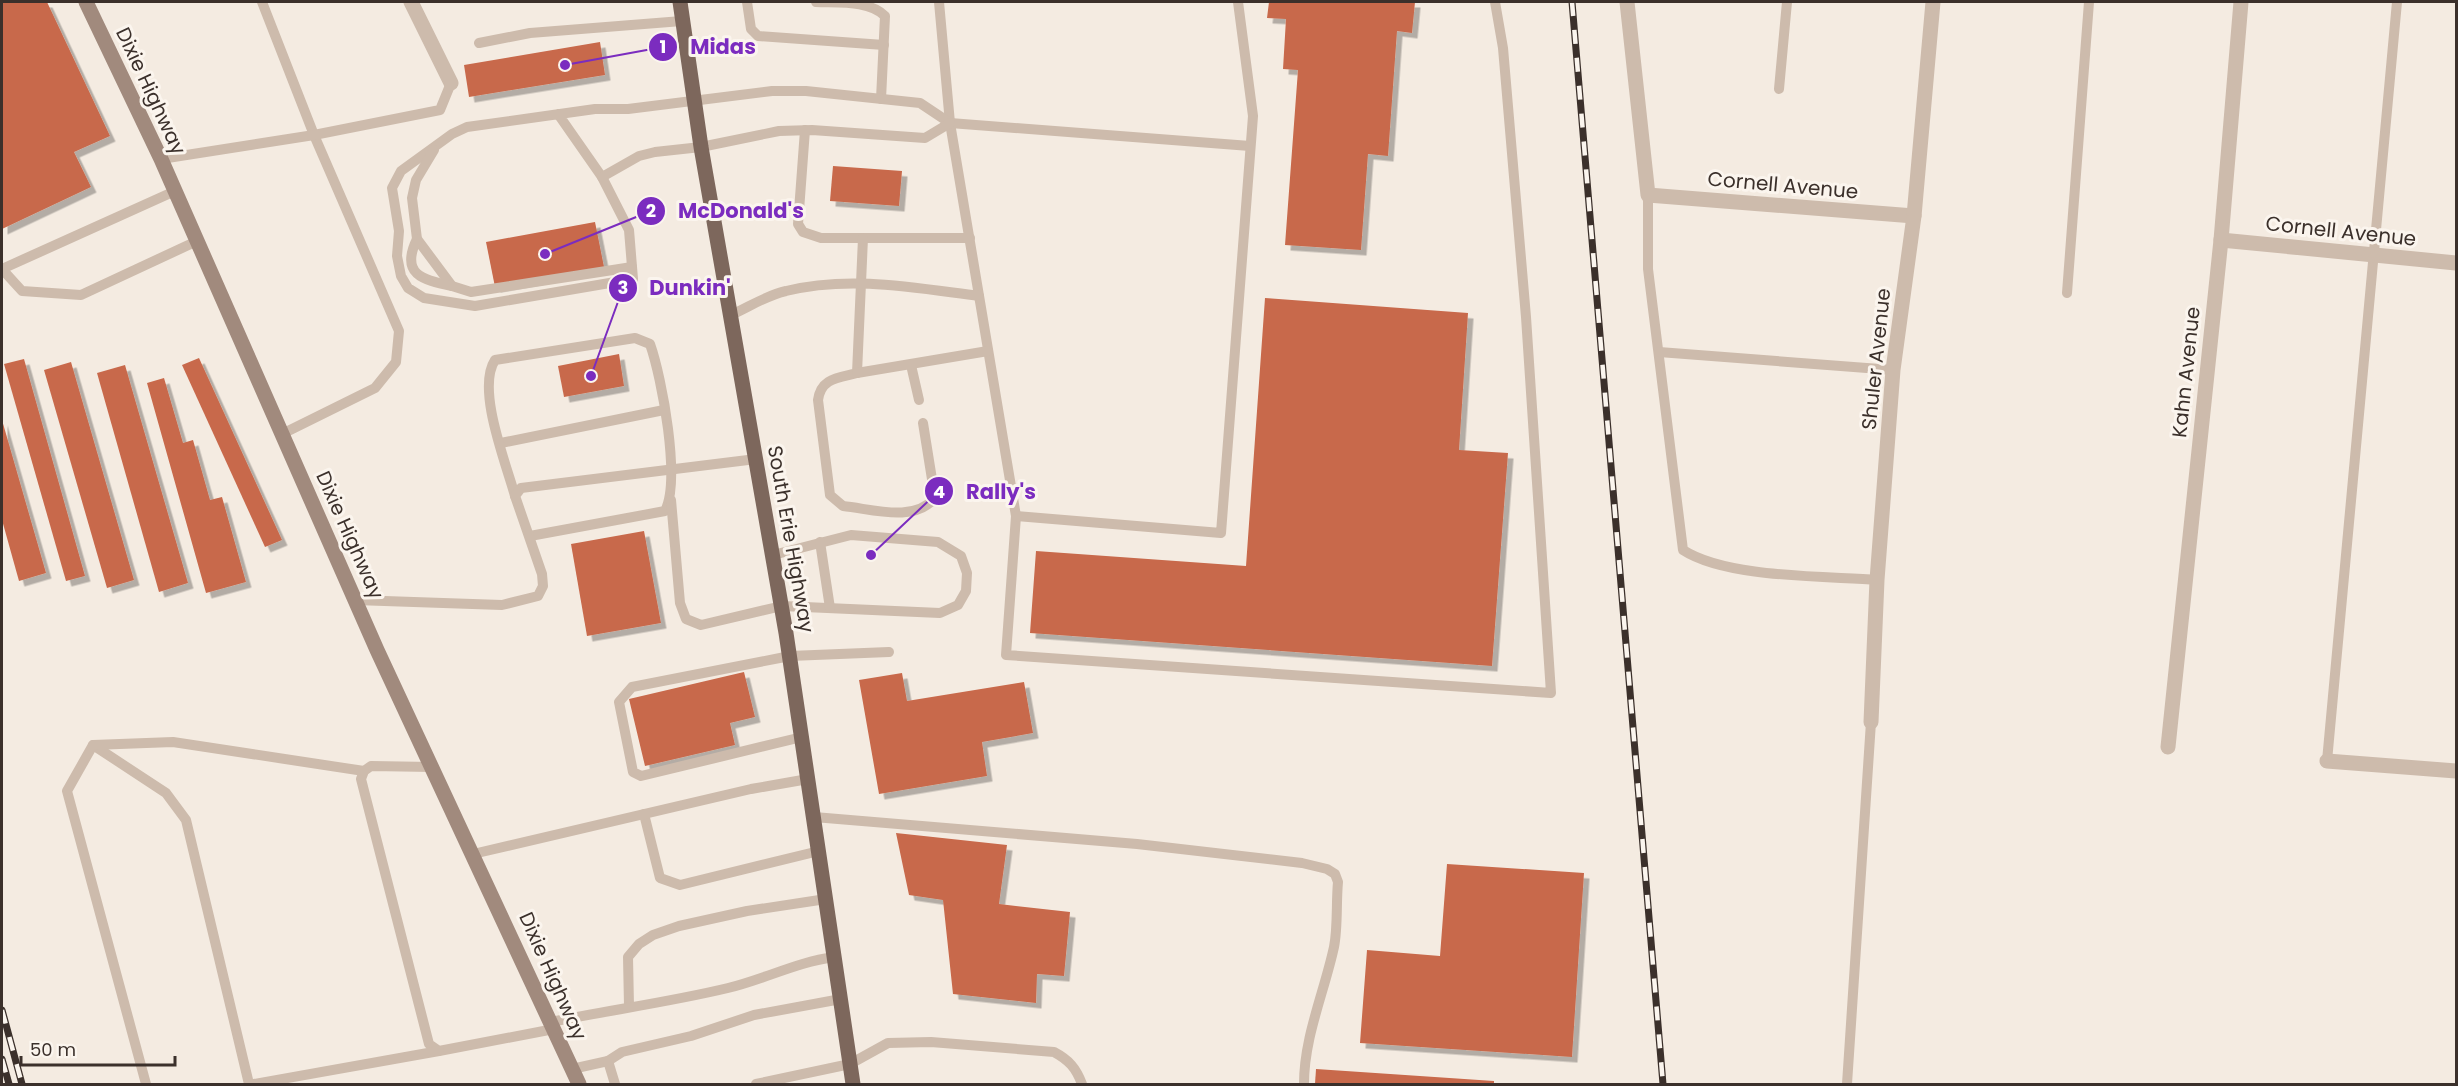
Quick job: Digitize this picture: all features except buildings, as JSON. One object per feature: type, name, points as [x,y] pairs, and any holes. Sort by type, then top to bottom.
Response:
[{"type":"main road","name":"South Erie Highway","points":[[680,2],[701,147],[790,656],[853,1084]]},
{"type":"street","name":"Dixie Highway","points":[[86,2],[161,159],[355,600],[579,1084]]},
{"type":"street","points":[[411,2],[451,83]]},
{"type":"street","points":[[1627,2],[1648,195]]},
{"type":"street","name":"Shuler Avenue","points":[[1870,722],[1877,580],[1893,370],[1914,216],[1934,2]]},
{"type":"street","name":"Kahn Avenue","points":[[2168,747],[2221,240],[2241,2]]},
{"type":"street","name":"Cornell Avenue","points":[[1648,195],[1914,216]]},
{"type":"street","name":"Cornell Avenue","points":[[2221,240],[2457,263]]},
{"type":"street","points":[[2327,761],[2457,771]]},
{"type":"lane","points":[[262,2],[314,135],[399,331],[396,362],[375,388],[282,434]]},
{"type":"lane","points":[[747,2],[751,29],[758,36],[884,45]]},
{"type":"lane","points":[[816,2],[867,4],[878,8],[885,16],[881,99]]},
{"type":"lane","points":[[939,2],[950,123],[1016,516],[1006,655],[1551,693],[1525,305],[1503,48],[1495,2]]},
{"type":"lane","points":[[1016,516],[1221,533],[1253,116],[1238,2]]},
{"type":"lane","points":[[1779,89],[1787,2]]},
{"type":"lane","points":[[2067,293],[2089,2]]},
{"type":"lane","points":[[2327,761],[2397,2]]},
{"type":"lane","points":[[479,43],[530,33],[682,21]]},
{"type":"lane","points":[[161,159],[314,135],[440,110],[451,83]]},
{"type":"lane","points":[[558,114],[602,177],[629,230],[633,279],[475,306],[424,298],[408,288],[401,276],[397,256],[399,231],[392,188],[401,171],[452,134],[467,127],[558,114],[795,91],[920,103],[950,123],[1250,146]]},
{"type":"lane","points":[[602,177],[639,156],[701,147],[779,131],[805,130],[925,138],[950,123]]},
{"type":"lane","points":[[805,130],[798,224],[803,232],[821,238],[970,238]]},
{"type":"lane","points":[[436,147],[416,180],[412,198],[417,239],[452,286]]},
{"type":"lane","points":[[175,191],[2,269],[22,291],[81,295],[197,241]]},
{"type":"lane","points":[[1648,195],[1648,269],[1683,550],[1699,560],[1730,568],[1877,580]]},
{"type":"lane","points":[[857,373],[863,238]]},
{"type":"lane","points":[[417,239],[410,252],[411,264],[416,273],[426,281],[471,292],[632,267]]},
{"type":"lane","points":[[731,315],[784,291],[821,285],[862,283],[979,296]]},
{"type":"lane","points":[[355,600],[502,605],[538,597],[543,586],[530,536],[515,496],[490,403],[489,370],[495,360],[635,338],[650,344],[657,365],[672,470],[671,500],[680,603],[686,619],[701,625],[782,606],[940,613],[958,605],[966,591],[967,573],[960,556],[938,542],[851,535],[773,555]]},
{"type":"lane","points":[[923,423],[935,498],[926,508],[909,513],[843,506],[830,495],[818,400],[820,389],[827,380],[988,351]]},
{"type":"lane","points":[[1659,352],[1893,370]]},
{"type":"lane","points":[[911,365],[919,400]]},
{"type":"lane","points":[[501,443],[664,410]]},
{"type":"lane","points":[[515,496],[520,488],[756,459]]},
{"type":"lane","points":[[530,536],[665,511],[671,500]]},
{"type":"lane","points":[[820,542],[830,609]]},
{"type":"lane","points":[[802,736],[641,776],[633,772],[619,702],[632,687],[790,656],[889,652]]},
{"type":"lane","points":[[1847,1084],[1870,722]]},
{"type":"lane","points":[[93,745],[173,742],[364,771]]},
{"type":"lane","points":[[93,745],[67,791],[146,1084]]},
{"type":"lane","points":[[93,745],[166,793],[186,820],[249,1084]]},
{"type":"lane","points":[[432,767],[371,766],[364,771],[361,780],[429,1044],[439,1051]]},
{"type":"lane","points":[[473,854],[751,789],[808,780]]},
{"type":"lane","points":[[644,814],[660,878],[680,885],[819,851]]},
{"type":"lane","points":[[814,817],[1137,844],[1302,863],[1327,869],[1335,874],[1338,882],[1334,945],[1311,1033],[1304,1067],[1304,1084]]},
{"type":"lane","points":[[629,1006],[628,957],[639,944],[653,935],[679,926],[747,911],[826,899]]},
{"type":"lane","points":[[254,1084],[439,1051],[553,1026],[629,1006],[713,992],[752,982],[806,961],[834,957]]},
{"type":"lane","points":[[572,1069],[608,1061],[622,1052],[691,1036],[754,1015],[841,999]]},
{"type":"lane","points":[[756,1084],[850,1064],[888,1043],[932,1042],[1054,1052],[1068,1059],[1082,1084]]},
{"type":"lane","points":[[608,1061],[615,1084]]},
{"type":"railway","points":[[1572,2],[1663,1084]]},
{"type":"railway","points":[[2,1010],[22,1084]]},
{"type":"railway","points":[[2,1059],[9,1084]]},
{"type":"place","name":"Midas","points":[[565,65]]},
{"type":"place","name":"McDonald's","points":[[545,254]]},
{"type":"place","name":"Dunkin'","points":[[591,376]]},
{"type":"place","name":"Rally's","points":[[871,555]]}]
